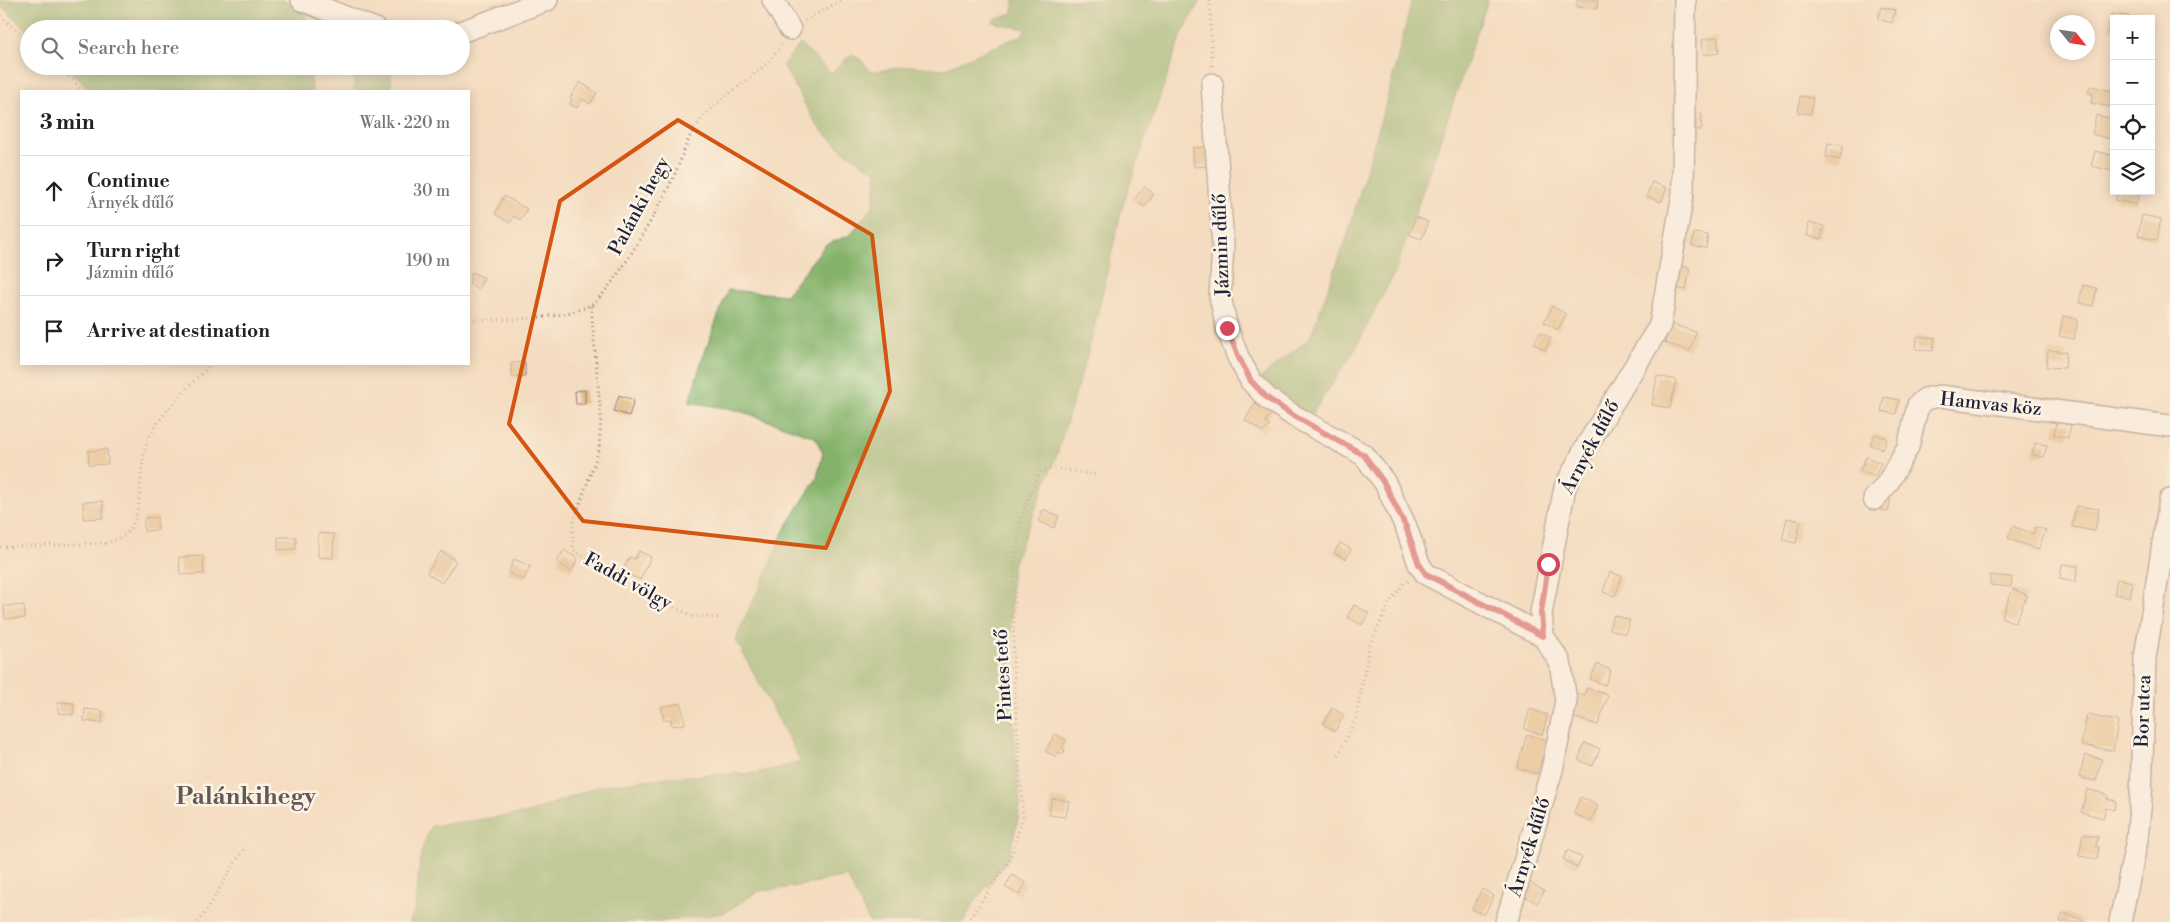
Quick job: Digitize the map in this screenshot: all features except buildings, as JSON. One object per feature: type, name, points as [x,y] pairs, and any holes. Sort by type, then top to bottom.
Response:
[{"type":"street","points":[[302,0],[352,20]]},
{"type":"street","points":[[470,29],[547,0]]},
{"type":"street","points":[[773,0],[790,28]]},
{"type":"street","name":"Árnyék dűlő","points":[[1506,922],[1552,770],[1566,702],[1560,662],[1543,636],[1541,613],[1565,488],[1587,446],[1660,325],[1683,194],[1685,0]]},
{"type":"street","name":"Jázmin dűlő","points":[[1212,84],[1223,246],[1220,296],[1227,328],[1238,356],[1251,381],[1267,398],[1294,416],[1364,455],[1384,483],[1406,527],[1419,564],[1426,574]]},
{"type":"street","name":"Hamvas köz","points":[[1874,499],[1887,484],[1908,446],[1918,405],[1925,399],[1940,396],[2170,426]]},
{"type":"street","name":"Bor utca","points":[[2120,922],[2137,840],[2141,799],[2145,658],[2170,500]]},
{"type":"street","points":[[1426,574],[1543,636]]},
{"type":"path","points":[[790,28],[841,0]]},
{"type":"path","points":[[1210,0],[1212,84]]},
{"type":"path","points":[[0,16],[20,33]]},
{"type":"path","name":"Palánki hegy","points":[[470,320],[499,320],[566,313],[591,306],[605,294],[672,181],[690,134],[715,104],[767,62],[779,49],[790,28]]},
{"type":"path","points":[[67,75],[82,90]]},
{"type":"path","name":"Faddi völgy","points":[[591,306],[600,417],[599,450],[573,523],[573,550],[624,582],[692,616],[722,618]]},
{"type":"path","points":[[0,547],[106,542],[119,539],[129,530],[135,520],[142,461],[151,434],[175,401],[210,365]]},
{"type":"path","name":"Pintes tető","points":[[967,922],[1010,860],[1023,816],[1013,664],[1015,564],[1021,518],[1041,471],[1054,468],[1096,475]]},
{"type":"path","points":[[1338,755],[1356,718],[1369,647],[1382,618],[1404,584],[1426,574]]},
{"type":"path","points":[[197,922],[206,911],[244,848]]},
{"type":"highlighted area","points":[[678,120],[872,235],[890,391],[826,548],[583,521],[509,424],[560,201]]},
{"type":"green space","points":[[0,0],[282,0],[305,10],[306,20],[20,20],[20,24],[0,5]]},
{"type":"green space","points":[[1014,0],[1200,0],[1180,38],[1123,204],[1090,346],[1056,457],[1012,567],[1010,680],[1020,806],[1008,858],[975,902],[963,922],[869,922],[847,876],[787,888],[759,891],[724,913],[658,922],[409,922],[415,909],[421,852],[431,826],[528,813],[599,786],[667,777],[756,773],[801,762],[736,640],[783,532],[817,478],[823,453],[815,437],[737,410],[689,402],[704,354],[728,290],[786,295],[825,245],[850,235],[873,206],[877,172],[846,153],[817,126],[783,65],[800,44],[831,73],[852,54],[861,60],[871,72],[912,66],[943,69],[1022,35],[1025,29],[993,22],[994,19],[1007,16],[1013,12]]},
{"type":"green space","points":[[1412,0],[1488,0],[1395,272],[1354,351],[1312,414],[1284,402],[1258,380],[1310,338],[1347,237],[1389,92]]},
{"type":"green space","points":[[74,75],[311,75],[312,90],[90,90]]},
{"type":"green space","points":[[355,75],[392,75],[391,90],[354,90]]},
{"type":"district","name":"Palánkihegy","points":[[246,797]]},
{"type":"route","points":[[1227,328],[1238,356],[1251,381],[1267,398],[1294,416],[1364,455],[1384,483],[1406,527],[1419,564],[1426,574],[1543,636],[1541,613],[1548,564]]}]
